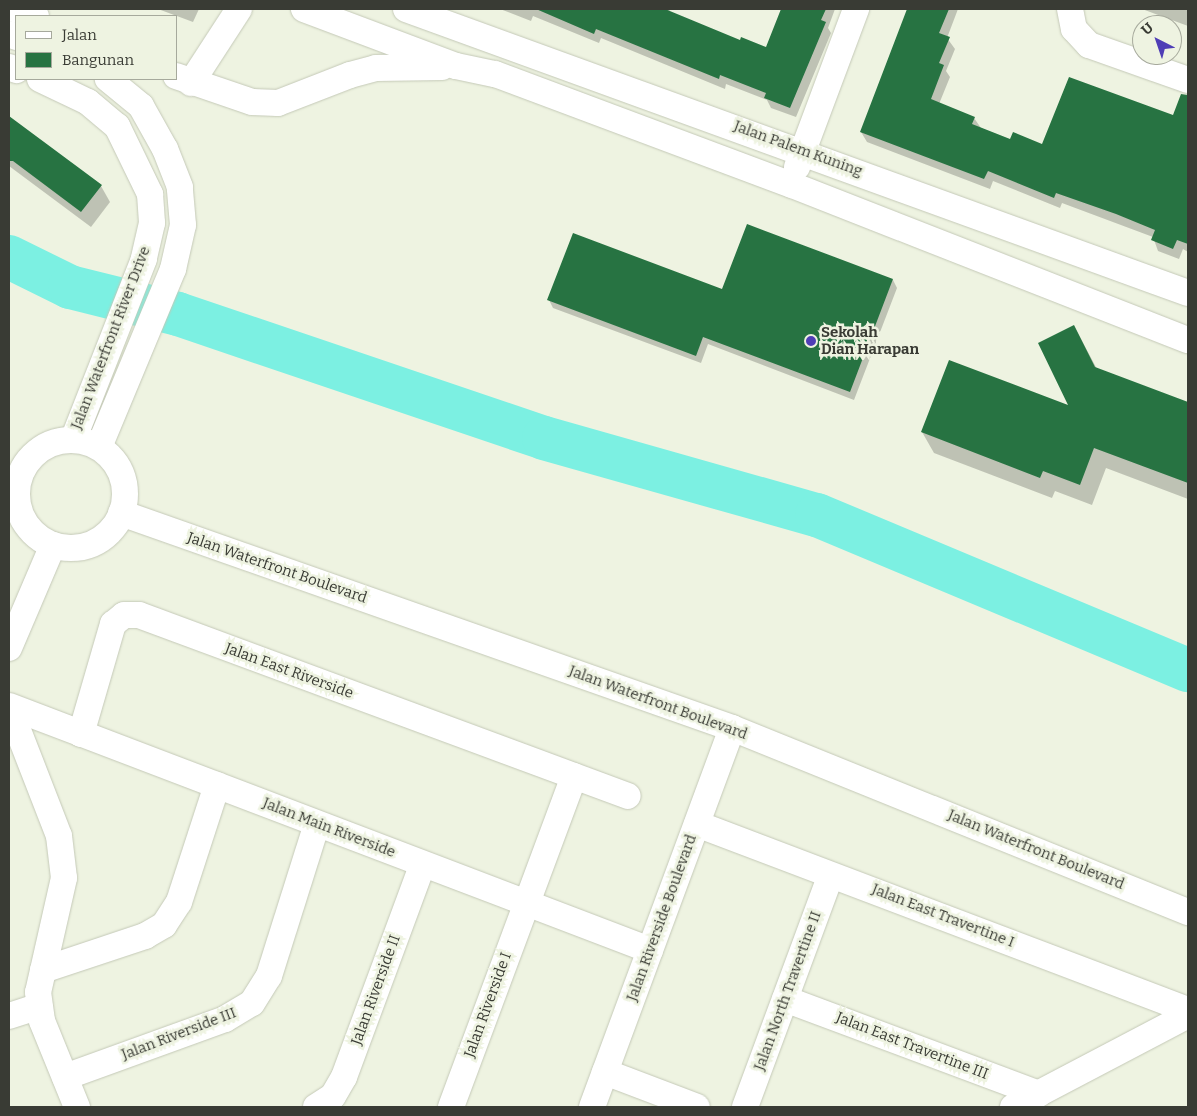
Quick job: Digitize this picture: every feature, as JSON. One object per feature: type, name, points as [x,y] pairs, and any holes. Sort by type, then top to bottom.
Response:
[{"type":"street","points":[[14,9],[33,15]]},
{"type":"street","points":[[239,9],[184,80],[252,102],[278,103],[350,75],[376,68],[456,66]]},
{"type":"street","points":[[304,9],[456,66],[495,74],[792,185],[1188,340]]},
{"type":"street","name":"Jalan Palem Kuning","points":[[406,9],[801,150],[1188,293]]},
{"type":"street","points":[[792,185],[801,150],[856,9]]},
{"type":"street","points":[[1070,9],[1074,29],[1089,45],[1188,80]]},
{"type":"street","name":"Jalan Waterfront River Drive","points":[[42,80],[88,102],[117,126],[150,194],[152,223],[144,258],[73,440]]},
{"type":"street","name":"Jalan Waterfront River Drive","points":[[99,447],[173,269],[183,225],[180,187],[165,149],[141,106],[109,80]]},
{"type":"street","points":[[73,440],[99,447],[113,459],[122,476],[125,494],[121,513],[110,530],[94,543],[74,548],[53,546],[33,533],[20,515],[16,492],[22,470],[35,453],[53,442],[73,440]]},
{"type":"street","name":"Jalan Waterfront Boulevard","points":[[121,513],[732,728],[1188,912]]},
{"type":"street","points":[[9,648],[53,546]]},
{"type":"street","name":"Jalan East Riverside","points":[[81,734],[113,624],[124,615],[138,615],[628,796]]},
{"type":"street","points":[[9,706],[59,836],[64,878],[38,992],[42,1021],[77,1107]]},
{"type":"street","name":"Jalan Main Riverside","points":[[9,706],[650,950]]},
{"type":"street","name":"Jalan Riverside Boulevard","points":[[592,1107],[732,728]]},
{"type":"street","points":[[526,903],[574,776]]},
{"type":"street","points":[[42,970],[145,936],[164,925],[179,902],[218,785]]},
{"type":"street","name":"Jalan Riverside III","points":[[64,1076],[224,1020],[252,1003],[269,976],[317,824]]},
{"type":"street","name":"Jalan East Travertine I","points":[[697,824],[1188,1010]]},
{"type":"street","name":"Jalan Riverside II","points":[[316,1107],[333,1096],[344,1077],[423,864]]},
{"type":"street","name":"Jalan North Travertine II","points":[[745,1107],[831,875]]},
{"type":"street","name":"Jalan Riverside I","points":[[450,1107],[526,903]]},
{"type":"street","name":"Jalan East Travertine III","points":[[785,999],[1039,1094]]},
{"type":"street","points":[[9,1016],[40,1006]]},
{"type":"street","points":[[1013,1107],[1188,1015]]},
{"type":"street","points":[[605,1072],[697,1107]]},
{"type":"building","points":[[536,9],[665,9],[740,40],[741,37],[766,47],[781,9],[826,9],[821,20],[826,22],[790,108],[764,98],[766,93],[720,75],[719,79],[596,29],[594,34]]},
{"type":"building","points":[[907,9],[949,9],[939,33],[950,37],[939,63],[944,65],[931,99],[975,117],[972,124],[1010,139],[1013,132],[1042,144],[1069,77],[1173,115],[1181,94],[1188,95],[1188,244],[1177,240],[1173,249],[1151,240],[1155,230],[1116,214],[1056,193],[1054,198],[988,171],[984,179],[860,132]]},
{"type":"building","points":[[9,116],[102,185],[81,212],[13,161],[9,161]]},
{"type":"building","points":[[747,224],[893,279],[850,392],[703,337],[696,356],[547,300],[573,233],[722,289]]},
{"type":"building","points":[[1074,325],[1095,367],[1188,402],[1188,483],[1094,448],[1080,485],[1043,471],[1040,478],[921,432],[949,360],[1068,405],[1038,343]]},
{"type":"waterway","points":[[9,257],[70,287],[178,314],[544,438],[817,515],[1188,670]]},
{"type":"place","name":"Sekolah Dian Harapan","points":[[811,341]]}]
